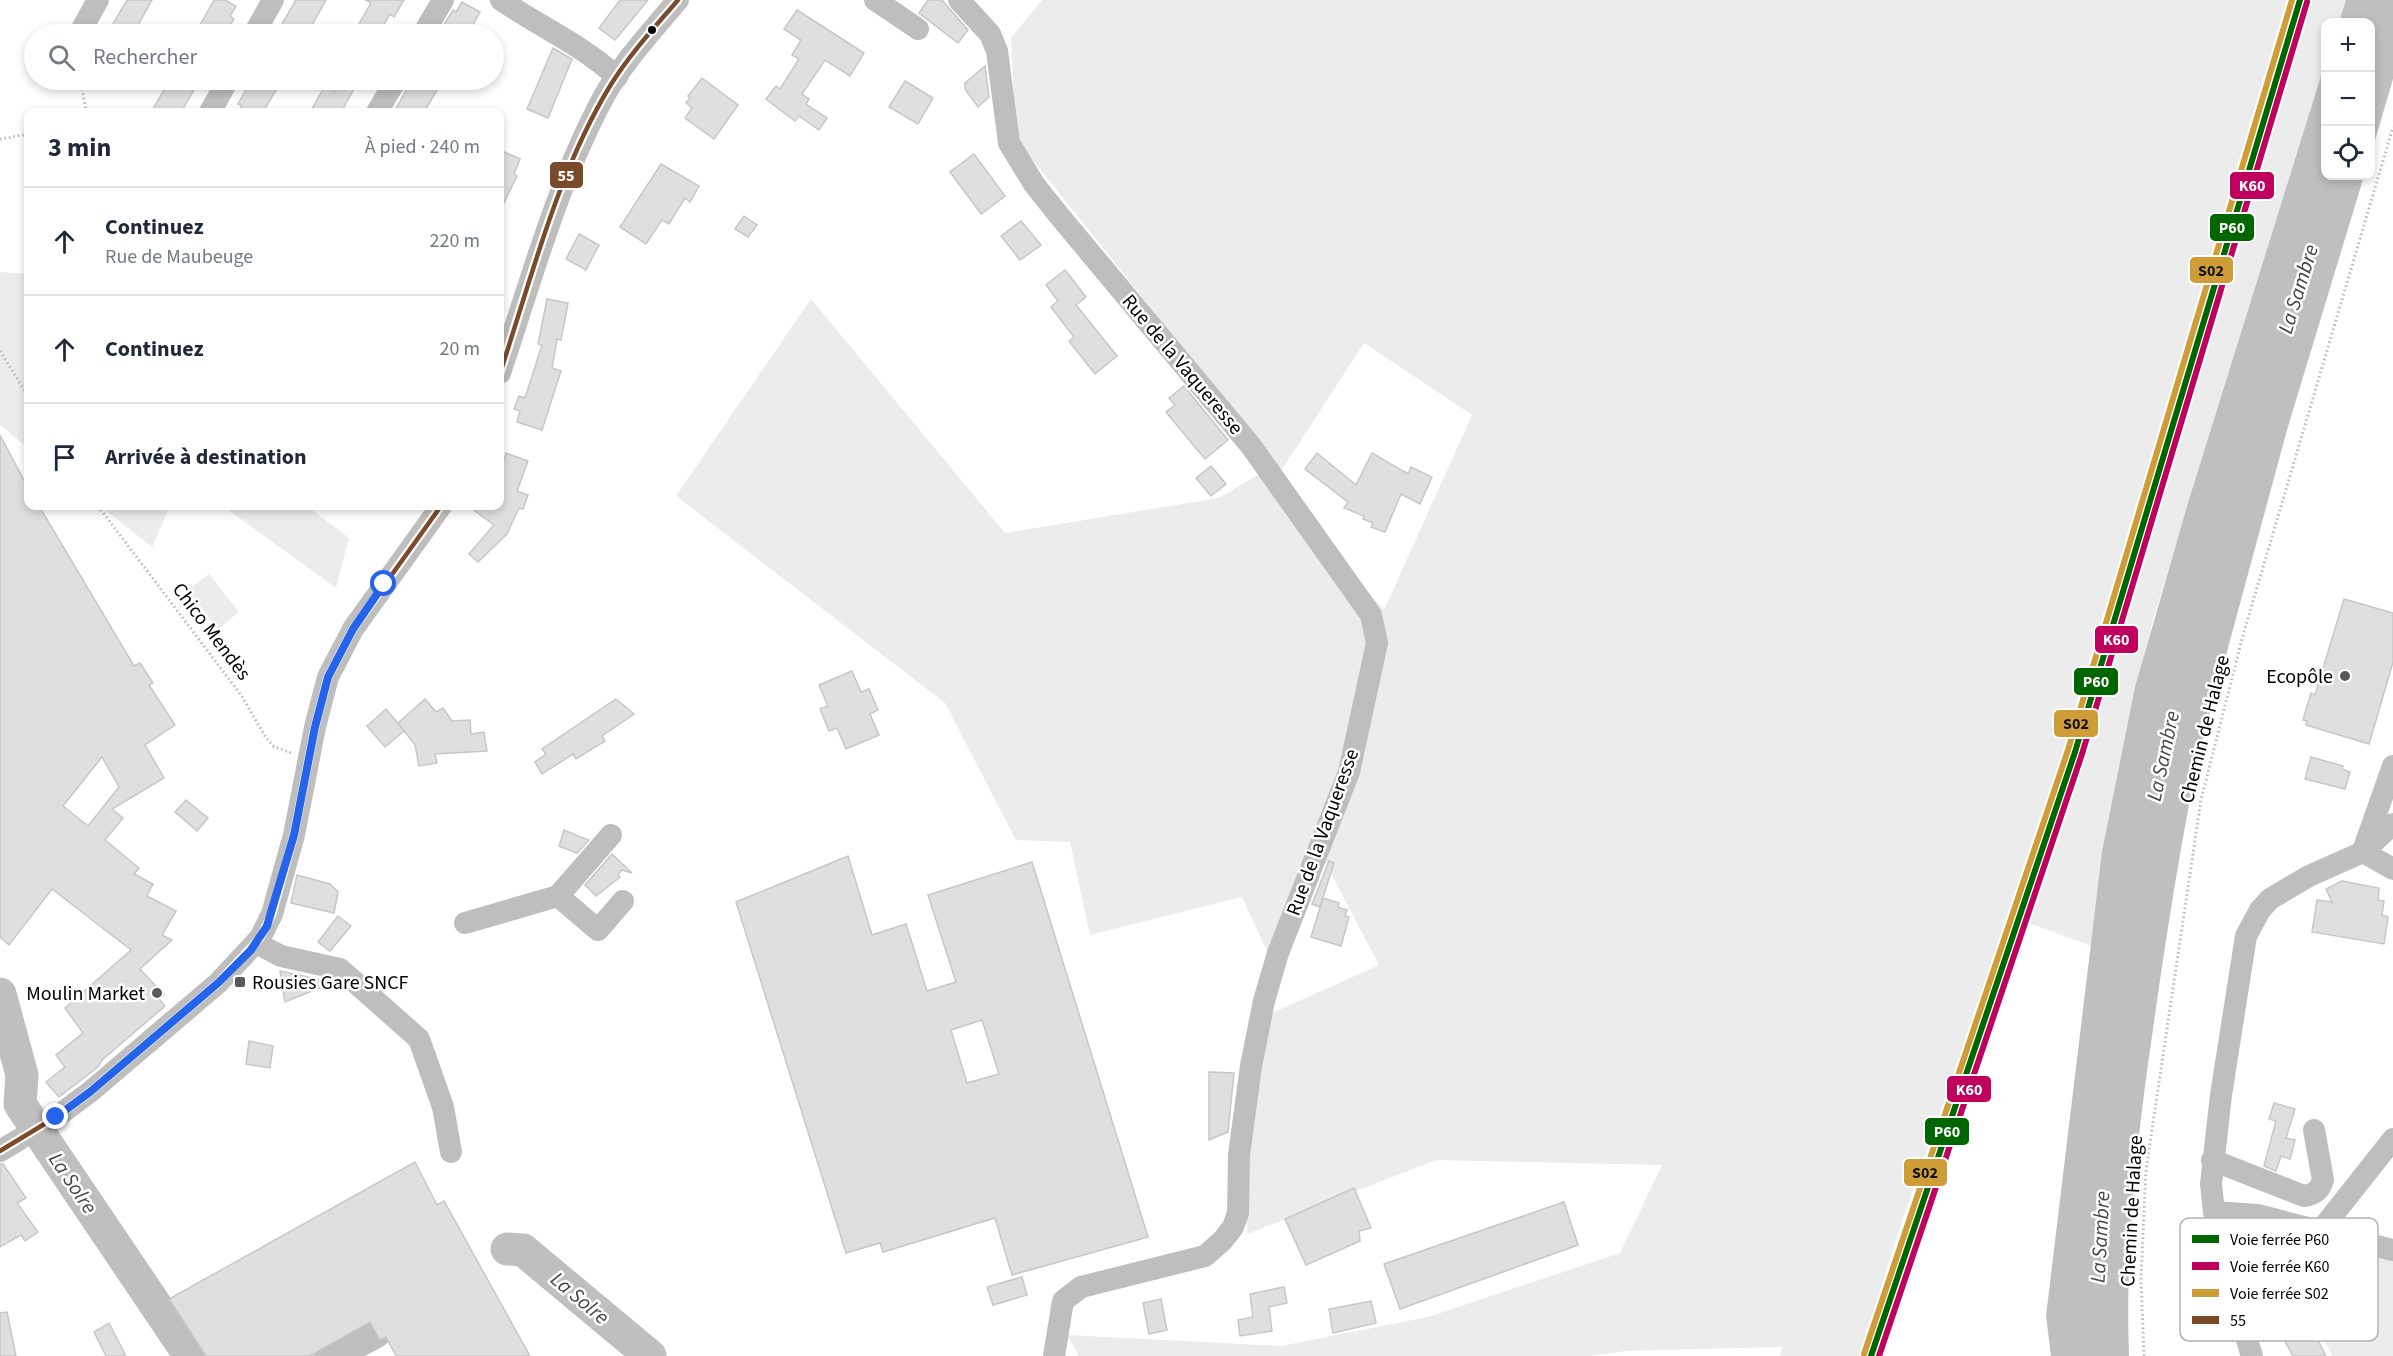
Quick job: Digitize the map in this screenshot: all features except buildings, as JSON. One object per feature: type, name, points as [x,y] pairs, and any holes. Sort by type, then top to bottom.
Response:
[{"type":"street","points":[[85,24],[98,0]]},
{"type":"street","points":[[260,24],[273,0]]},
{"type":"street","points":[[429,24],[443,0]]},
{"type":"street","points":[[501,0],[527,18],[571,40],[617,77]]},
{"type":"street","points":[[504,361],[562,188],[595,115],[617,77],[678,0]]},
{"type":"street","points":[[875,0],[918,29]]},
{"type":"street","name":"Rue de la Vaqueresse","points":[[959,0],[990,34],[997,51],[1009,143],[1015,156],[1057,213],[1251,446],[1371,615],[1377,643],[1349,772],[1281,943],[1264,1001],[1251,1066],[1239,1155],[1238,1213],[1233,1227],[1223,1240],[1205,1256],[1081,1287],[1063,1301],[1054,1356]]},
{"type":"street","points":[[212,108],[222,90]]},
{"type":"street","points":[[379,108],[390,90]]},
{"type":"street","points":[[2,1150],[56,1117],[90,1092],[210,990],[256,943],[267,926],[277,899],[294,835],[321,698],[342,646],[438,510]]},
{"type":"street","points":[[2363,852],[2393,766]]},
{"type":"street","points":[[2215,1218],[2212,1160],[2243,952],[2252,923],[2270,899],[2284,889],[2363,852],[2393,824]]},
{"type":"street","points":[[465,923],[558,896],[611,835]]},
{"type":"street","points":[[2363,852],[2393,869]]},
{"type":"street","points":[[558,896],[598,930],[624,901]]},
{"type":"street","points":[[256,943],[281,956],[340,969],[419,1039],[443,1107],[451,1152]]},
{"type":"street","points":[[2212,1160],[2304,1196],[2310,1195],[2317,1192],[2323,1180],[2314,1130]]},
{"type":"street","points":[[2330,1218],[2393,1139]]},
{"type":"street","points":[[2214,1212],[2271,1218]]},
{"type":"street","points":[[2378,1246],[2393,1250]]},
{"type":"street","points":[[2247,1341],[2252,1356]]},
{"type":"path","points":[[83,90],[85,108]]},
{"type":"path","name":"Chemin de Halage","points":[[2144,1356],[2141,1278],[2146,1170],[2201,800],[2243,635],[2393,127]]},
{"type":"path","points":[[0,139],[24,135]]},
{"type":"path","points":[[0,351],[24,390]]},
{"type":"path","name":"Chico Mendès","points":[[101,510],[240,695],[273,746],[309,761]]},
{"type":"shaded area","points":[[1042,0],[2346,0],[2340,18],[2321,18],[2321,76],[2155,613],[2117,779],[2102,862],[2091,946],[2010,916],[1900,1227],[1859,1356],[1780,1356],[1782,1347],[1626,1351],[1590,1356],[1079,1356],[1067,1335],[1281,1346],[1428,1317],[1620,1253],[1662,1165],[1436,1160],[1247,1234],[1248,1117],[1270,1014],[1379,965],[1323,858],[1268,954],[1242,897],[1090,935],[1070,842],[1016,840],[945,703],[676,496],[811,299],[1005,533],[1219,498],[1261,473],[1384,610],[1472,415],[1364,343],[1281,471],[1016,139],[1011,38]]},
{"type":"shaded area","points":[[0,272],[24,274],[24,445],[0,425]]},
{"type":"shaded area","points":[[105,510],[168,510],[152,547]]},
{"type":"shaded area","points":[[229,510],[312,510],[349,538],[336,588]]},
{"type":"shaded area","points":[[209,574],[239,612],[218,629],[188,590]]},
{"type":"shaded area","points":[[2378,1257],[2393,1261],[2393,1356],[2333,1356],[2324,1341],[2378,1341]]},
{"type":"water","points":[[2346,0],[2393,0],[2393,79],[2375,140],[2375,18],[2340,18]]},
{"type":"water","name":"La Sambre","points":[[2321,76],[2321,180],[2363,180],[2287,430],[2199,755],[2192,789],[2163,960],[2137,1151],[2129,1274],[2129,1356],[2051,1356],[2046,1316],[2102,852],[2135,687],[2188,503]]},
{"type":"waterway","name":"La Solre","points":[[0,994],[22,1075],[20,1104],[190,1356]]},
{"type":"waterway","name":"La Solre","points":[[507,1249],[523,1250],[650,1356]]},
{"type":"waterway","name":"La Solre","points":[[330,1356],[375,1332]]},
{"type":"rail line","name":"S02","points":[[1864,1354],[2068,750],[2292,0]]},
{"type":"rail line","name":"P60","points":[[1871,1356],[2075,752],[2300,0]]},
{"type":"rail line","name":"K60","points":[[1879,1356],[2082,754],[2307,2]]},
{"type":"transit line","name":"55","points":[[504,360],[547,226],[591,119],[625,63],[678,0]]},
{"type":"transit line","name":"55","points":[[0,1151],[56,1117],[90,1092],[218,983],[260,938],[272,914],[294,835],[315,727],[328,677],[353,629],[438,510]]},
{"type":"place","name":"Ecopôle","points":[[2345,676]]},
{"type":"place","name":"Rousies Gare SNCF","points":[[240,982]]},
{"type":"place","name":"Moulin Market","points":[[157,993]]},
{"type":"route","points":[[56,1117],[90,1092],[218,983],[251,950],[267,926],[277,899],[294,835],[321,698],[328,677],[342,646],[384,584]]}]
